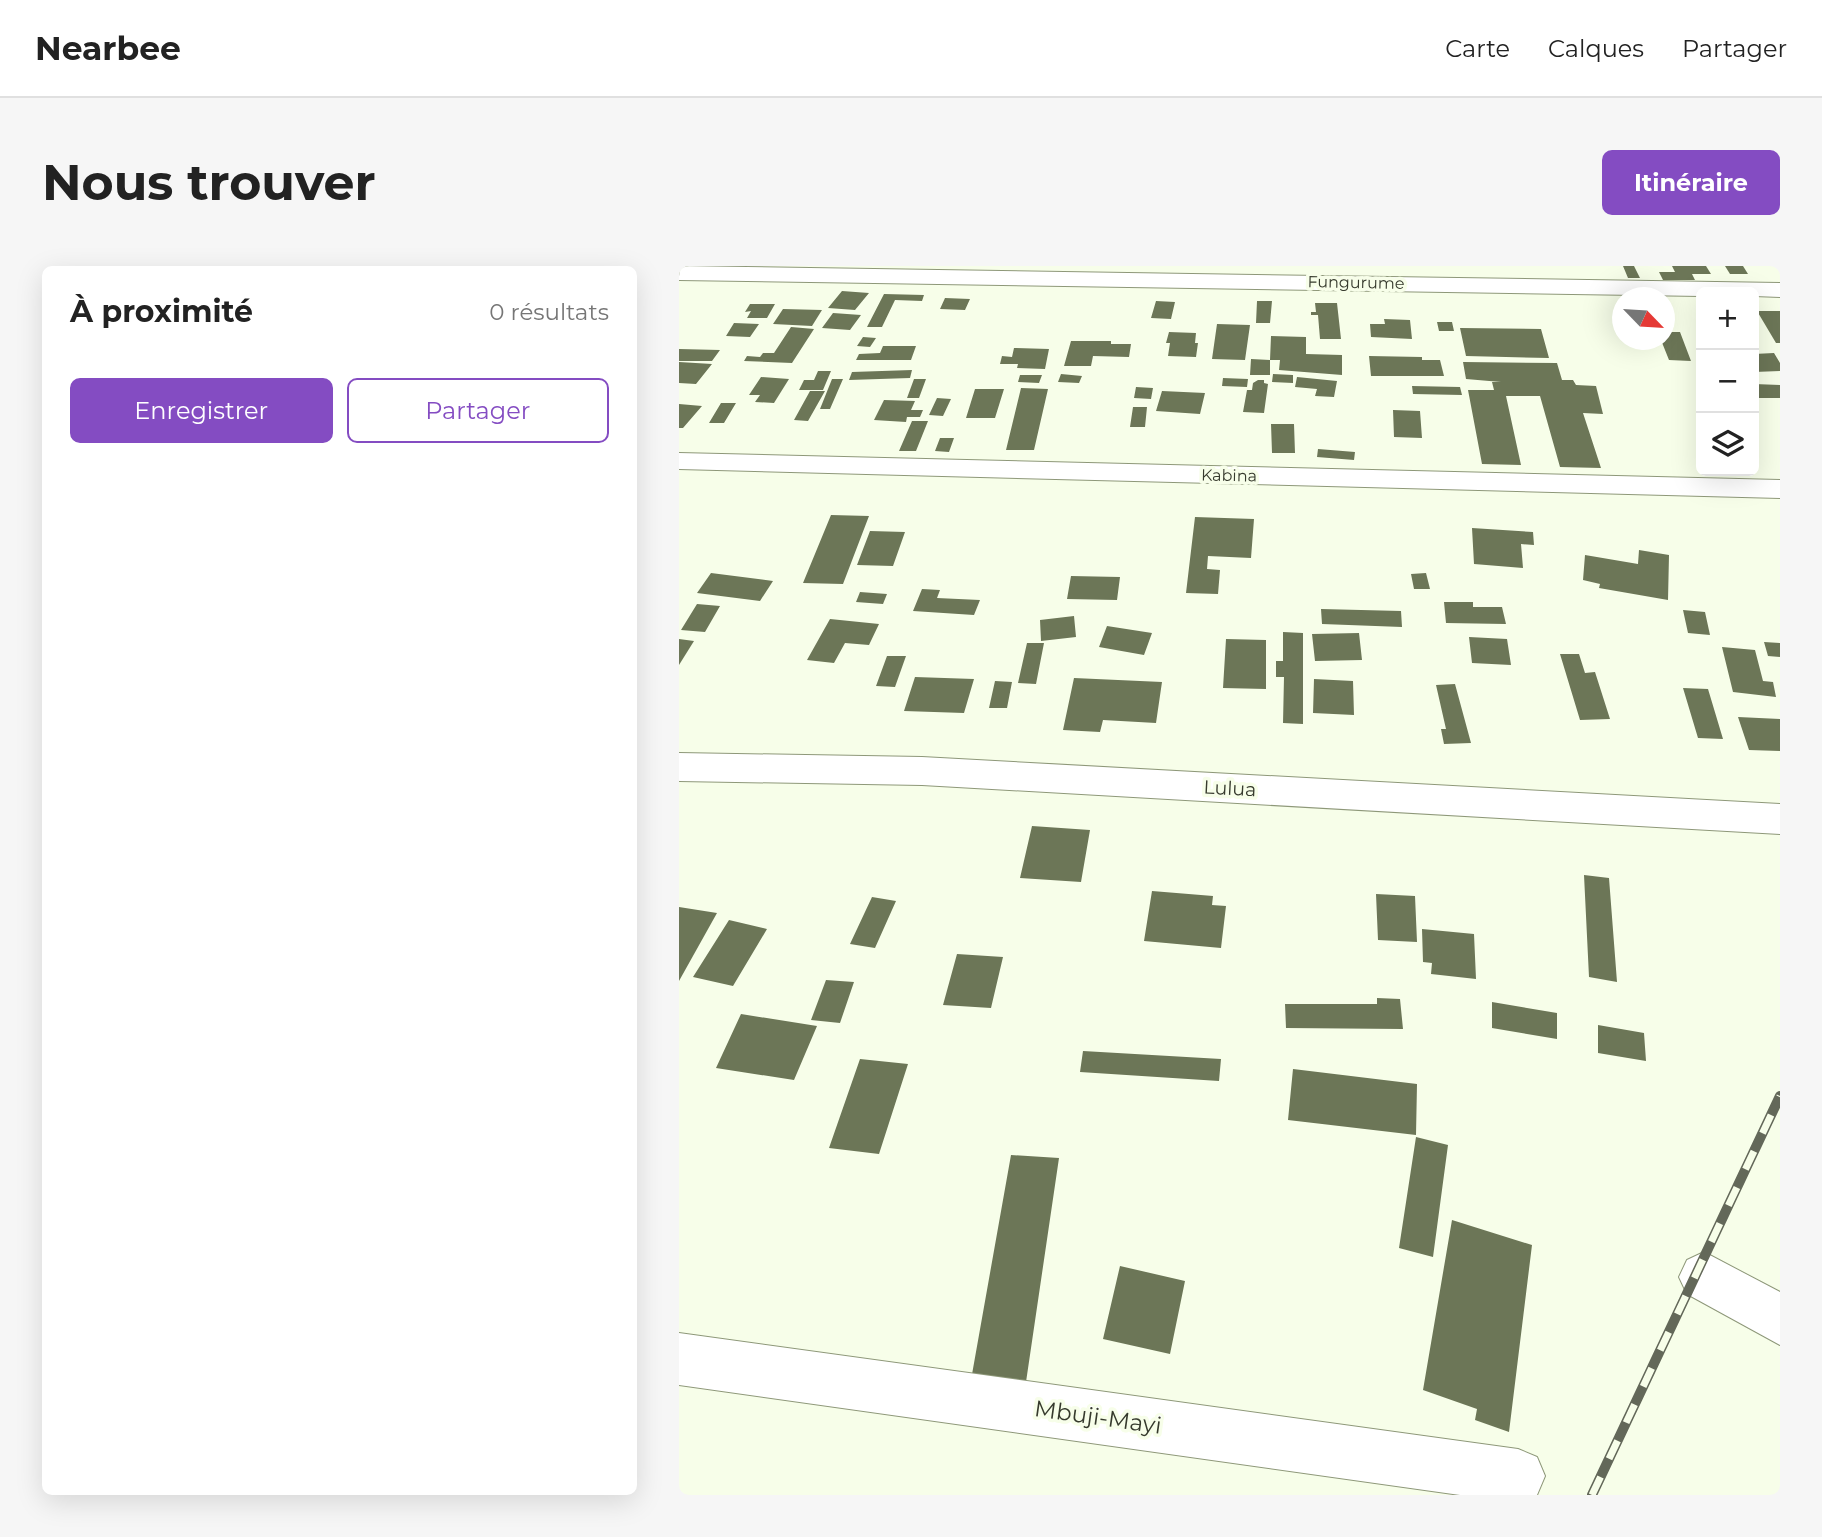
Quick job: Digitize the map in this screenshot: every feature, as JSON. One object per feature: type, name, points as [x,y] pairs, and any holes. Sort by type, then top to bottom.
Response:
[{"type":"street","name":"Fungurume","points":[[679,273],[1605,276],[1780,290]]},
{"type":"street","name":"Kabina","points":[[679,461],[1780,489]]},
{"type":"street","name":"Lulua","points":[[679,767],[922,771],[1780,819]]},
{"type":"street","points":[[1704,1277],[1780,1320]]},
{"type":"street","name":"Mbuji-Mayi","points":[[679,1359],[1518,1476]]},
{"type":"building","points":[[1623,266],[1634,266],[1640,278],[1628,278]]},
{"type":"building","points":[[1672,266],[1706,266],[1711,274],[1692,274],[1695,280],[1663,280],[1659,272],[1675,272]]},
{"type":"building","points":[[1725,266],[1743,266],[1748,274],[1730,274]]},
{"type":"building","points":[[842,291],[869,293],[855,310],[828,308]]},
{"type":"building","points":[[884,294],[924,295],[922,301],[895,300],[882,327],[867,327]]},
{"type":"building","points":[[945,298],[970,299],[965,310],[940,309]]},
{"type":"building","points":[[1156,301],[1175,302],[1171,319],[1151,318]]},
{"type":"building","points":[[1257,301],[1272,301],[1270,323],[1256,323]]},
{"type":"building","points":[[1315,303],[1337,303],[1341,339],[1320,339],[1318,315],[1311,315],[1311,312],[1316,312]]},
{"type":"building","points":[[750,304],[775,304],[767,318],[747,318],[751,311],[745,312]]},
{"type":"building","points":[[783,309],[822,310],[812,326],[773,324]]},
{"type":"building","points":[[1759,311],[1780,311],[1780,343],[1776,343]]},
{"type":"building","points":[[833,313],[861,315],[850,330],[822,328]]},
{"type":"building","points":[[1384,319],[1410,320],[1412,339],[1371,337],[1370,324],[1385,324]]},
{"type":"building","points":[[1437,322],[1452,322],[1454,331],[1439,331]]},
{"type":"building","points":[[734,323],[759,324],[750,337],[726,336]]},
{"type":"building","points":[[1217,324],[1250,325],[1245,360],[1212,359]]},
{"type":"building","points":[[791,327],[814,329],[792,363],[744,361],[747,356],[760,357],[763,353],[774,353]]},
{"type":"building","points":[[1460,328],[1541,329],[1549,358],[1466,356]]},
{"type":"building","points":[[1169,332],[1196,333],[1196,357],[1168,356],[1170,343],[1166,343]]},
{"type":"building","points":[[1675,332],[1680,332],[1691,361],[1669,360],[1665,350],[1675,350]]},
{"type":"building","points":[[1271,336],[1306,337],[1306,354],[1342,355],[1342,375],[1279,370],[1280,360],[1270,360]]},
{"type":"building","points":[[863,337],[876,338],[870,347],[857,346]]},
{"type":"building","points":[[1071,341],[1131,344],[1129,357],[1093,356],[1091,366],[1064,366]]},
{"type":"building","points":[[883,346],[916,346],[911,360],[856,360],[859,354],[880,353]]},
{"type":"building","points":[[1014,348],[1049,349],[1045,369],[1000,364],[1002,356],[1012,357]]},
{"type":"building","points":[[679,349],[720,350],[712,361],[679,361]]},
{"type":"building","points":[[1774,353],[1780,363],[1780,371],[1759,372],[1759,354]]},
{"type":"building","points":[[1369,356],[1440,360],[1444,376],[1371,376]]},
{"type":"building","points":[[1251,359],[1270,360],[1270,375],[1250,375]]},
{"type":"building","points":[[679,362],[712,364],[696,384],[679,383]]},
{"type":"building","points":[[1463,362],[1557,363],[1562,380],[1573,380],[1576,385],[1596,386],[1603,414],[1583,413],[1601,468],[1560,467],[1540,396],[1506,396],[1521,465],[1482,464],[1468,390],[1494,390],[1492,382],[1501,382],[1466,379]]},
{"type":"building","points":[[912,370],[910,378],[849,380],[852,372]]},
{"type":"building","points":[[818,371],[831,371],[823,390],[799,390],[804,380],[814,380]]},
{"type":"building","points":[[1061,374],[1082,376],[1079,383],[1058,382]]},
{"type":"building","points":[[1273,374],[1293,375],[1293,383],[1272,382]]},
{"type":"building","points":[[1020,375],[1042,375],[1039,383],[1018,382]]},
{"type":"building","points":[[761,377],[789,379],[774,403],[755,402],[760,395],[749,395]]},
{"type":"building","points":[[1297,377],[1337,381],[1334,397],[1315,396],[1317,389],[1295,387]]},
{"type":"building","points":[[1223,378],[1248,379],[1247,387],[1222,386]]},
{"type":"building","points":[[832,379],[843,379],[830,409],[820,409]]},
{"type":"building","points":[[914,379],[926,379],[919,398],[907,398]]},
{"type":"building","points":[[1264,380],[1264,383],[1268,384],[1264,413],[1243,412],[1247,390],[1252,390],[1253,383]]},
{"type":"building","points":[[1759,384],[1780,385],[1780,398],[1759,398]]},
{"type":"building","points":[[1412,386],[1460,387],[1462,395],[1413,394]]},
{"type":"building","points":[[1136,387],[1153,388],[1151,399],[1134,398]]},
{"type":"building","points":[[1021,388],[1048,389],[1034,450],[1006,450]]},
{"type":"building","points":[[975,389],[1004,389],[995,418],[966,418]]},
{"type":"building","points":[[810,391],[825,391],[808,421],[794,420]]},
{"type":"building","points":[[1162,391],[1205,393],[1200,414],[1156,411]]},
{"type":"building","points":[[937,398],[951,399],[943,416],[929,415]]},
{"type":"building","points":[[884,400],[915,401],[911,410],[923,410],[920,417],[907,417],[906,422],[874,420]]},
{"type":"building","points":[[721,403],[736,403],[724,423],[709,423]]},
{"type":"building","points":[[679,404],[702,406],[683,428],[679,428]]},
{"type":"building","points":[[1133,407],[1147,407],[1145,427],[1130,427]]},
{"type":"building","points":[[1393,410],[1420,411],[1422,438],[1394,437]]},
{"type":"building","points":[[912,421],[928,421],[916,451],[899,451]]},
{"type":"building","points":[[1271,424],[1294,424],[1295,453],[1272,453]]},
{"type":"building","points":[[940,438],[954,438],[949,452],[935,451]]},
{"type":"building","points":[[1318,449],[1355,452],[1354,460],[1317,457]]},
{"type":"building","points":[[831,515],[869,516],[843,584],[803,583]]},
{"type":"building","points":[[1195,517],[1254,519],[1251,558],[1208,556],[1207,569],[1220,570],[1218,594],[1186,593]]},
{"type":"building","points":[[1472,528],[1533,532],[1534,545],[1521,544],[1523,568],[1474,564]]},
{"type":"building","points":[[870,531],[905,532],[893,566],[857,565]]},
{"type":"building","points":[[1639,550],[1669,555],[1668,600],[1599,588],[1600,584],[1583,580],[1585,555],[1638,564]]},
{"type":"building","points":[[711,573],[773,581],[760,601],[697,593]]},
{"type":"building","points":[[1426,573],[1430,589],[1414,589],[1411,574]]},
{"type":"building","points":[[1071,576],[1120,577],[1117,600],[1067,599]]},
{"type":"building","points":[[922,589],[940,590],[937,598],[980,600],[974,615],[913,611]]},
{"type":"building","points":[[860,592],[887,594],[883,604],[856,602]]},
{"type":"building","points":[[1444,602],[1473,602],[1473,607],[1502,607],[1506,624],[1446,623]]},
{"type":"building","points":[[697,604],[720,606],[705,632],[681,630]]},
{"type":"building","points":[[1321,609],[1401,611],[1402,627],[1322,624]]},
{"type":"building","points":[[1683,610],[1705,612],[1710,635],[1688,633]]},
{"type":"building","points":[[1074,616],[1076,637],[1041,641],[1040,620]]},
{"type":"building","points":[[830,619],[879,624],[869,645],[845,643],[834,663],[807,660]]},
{"type":"building","points":[[1107,626],[1152,633],[1144,655],[1099,647]]},
{"type":"building","points":[[1283,632],[1303,633],[1303,724],[1283,723],[1284,677],[1276,677],[1276,661],[1283,661]]},
{"type":"building","points":[[1359,633],[1362,660],[1315,661],[1312,634]]},
{"type":"building","points":[[1469,637],[1507,639],[1511,665],[1472,663]]},
{"type":"building","points":[[679,639],[694,641],[679,665]]},
{"type":"building","points":[[1226,639],[1266,640],[1266,689],[1223,688]]},
{"type":"building","points":[[1764,642],[1780,643],[1780,657],[1768,656]]},
{"type":"building","points":[[1027,643],[1044,643],[1036,684],[1018,683]]},
{"type":"building","points":[[1722,647],[1755,650],[1763,681],[1773,682],[1776,697],[1733,692]]},
{"type":"building","points":[[1560,654],[1579,654],[1585,673],[1595,672],[1610,719],[1580,720]]},
{"type":"building","points":[[887,656],[906,656],[895,687],[876,686]]},
{"type":"building","points":[[915,677],[974,679],[964,713],[904,711]]},
{"type":"building","points":[[1074,678],[1162,682],[1156,723],[1103,720],[1100,732],[1063,730]]},
{"type":"building","points":[[1314,679],[1353,681],[1354,715],[1313,713]]},
{"type":"building","points":[[995,681],[1012,682],[1007,708],[989,708]]},
{"type":"building","points":[[1455,684],[1471,743],[1444,744],[1441,729],[1446,729],[1436,685]]},
{"type":"building","points":[[1683,688],[1708,689],[1723,739],[1698,738]]},
{"type":"building","points":[[1738,717],[1780,719],[1780,751],[1749,750]]},
{"type":"building","points":[[1032,826],[1090,830],[1081,882],[1020,878]]},
{"type":"building","points":[[1584,875],[1609,878],[1617,982],[1589,977]]},
{"type":"building","points":[[1152,891],[1213,896],[1212,905],[1226,906],[1221,948],[1144,941]]},
{"type":"building","points":[[1376,894],[1415,896],[1417,942],[1378,940]]},
{"type":"building","points":[[872,897],[896,901],[875,948],[850,944]]},
{"type":"building","points":[[679,907],[717,913],[679,981]]},
{"type":"building","points":[[729,920],[767,929],[733,986],[693,977]]},
{"type":"building","points":[[1422,929],[1474,934],[1476,979],[1431,974],[1432,963],[1423,962]]},
{"type":"building","points":[[957,954],[1003,957],[991,1008],[943,1005]]},
{"type":"building","points":[[826,980],[854,982],[840,1023],[811,1020]]},
{"type":"building","points":[[1377,998],[1400,999],[1403,1029],[1286,1028],[1285,1004],[1377,1004]]},
{"type":"building","points":[[1492,1002],[1557,1013],[1557,1039],[1492,1028]]},
{"type":"building","points":[[741,1014],[817,1026],[794,1080],[716,1068]]},
{"type":"building","points":[[1598,1025],[1644,1033],[1646,1061],[1598,1053]]},
{"type":"building","points":[[1083,1051],[1221,1059],[1219,1081],[1080,1072]]},
{"type":"building","points":[[860,1059],[908,1064],[879,1154],[829,1148]]},
{"type":"building","points":[[1293,1069],[1417,1084],[1416,1135],[1288,1120]]},
{"type":"building","points":[[1416,1137],[1448,1145],[1433,1257],[1399,1248]]},
{"type":"building","points":[[1011,1155],[1059,1158],[1026,1382],[971,1380]]},
{"type":"building","points":[[1452,1220],[1532,1245],[1509,1432],[1475,1420],[1477,1409],[1423,1390]]},
{"type":"building","points":[[1120,1266],[1185,1281],[1170,1354],[1103,1339]]},
{"type":"railway","points":[[1592,1495],[1780,1096]]}]
